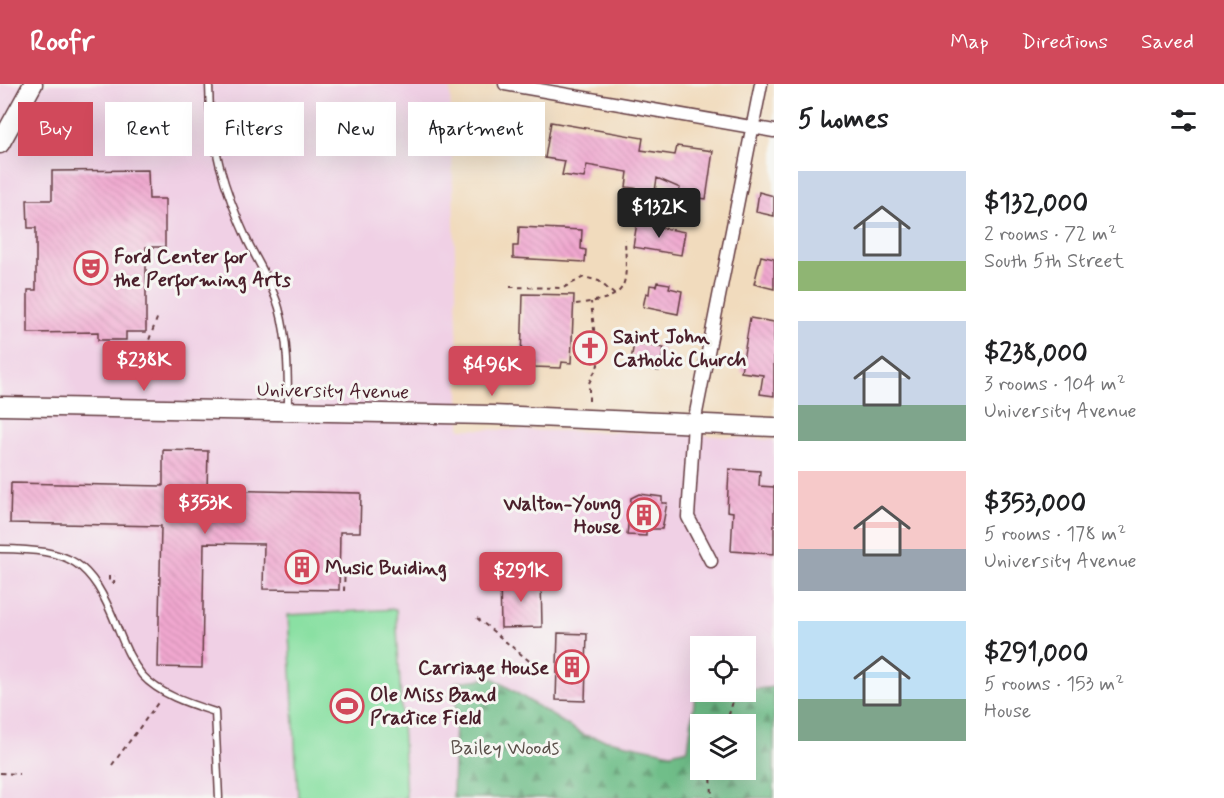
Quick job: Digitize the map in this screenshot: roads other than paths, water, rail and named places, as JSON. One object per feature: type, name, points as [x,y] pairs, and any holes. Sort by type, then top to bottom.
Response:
[{"type":"street","points":[[0,144],[33,84]]},
{"type":"street","points":[[505,84],[774,131]]},
{"type":"street","points":[[711,561],[688,517],[693,423],[760,84]]},
{"type":"street","name":"University Avenue","points":[[0,406],[288,411],[774,427]]},
{"type":"lane","points":[[209,84],[209,117],[215,156],[224,186],[249,245],[268,277],[279,309],[288,375],[288,411]]},
{"type":"lane","points":[[0,549],[50,553],[84,567],[93,577],[105,598],[127,653],[143,676],[165,692],[215,712],[219,798]]},
{"type":"place","name":"Ford Center for the Performing Arts","points":[[91,268]]},
{"type":"place","name":"Saint John Catholic Church","points":[[590,348]]},
{"type":"place","name":"Walton-Young House","points":[[644,515]]},
{"type":"place","name":"Music Buiding","points":[[302,567]]},
{"type":"place","name":"Carriage House","points":[[572,667]]},
{"type":"place","name":"Ole Miss Band Practice Field","points":[[347,706]]},
{"type":"park label","name":"Bailey Woods","points":[[505,747]]}]
